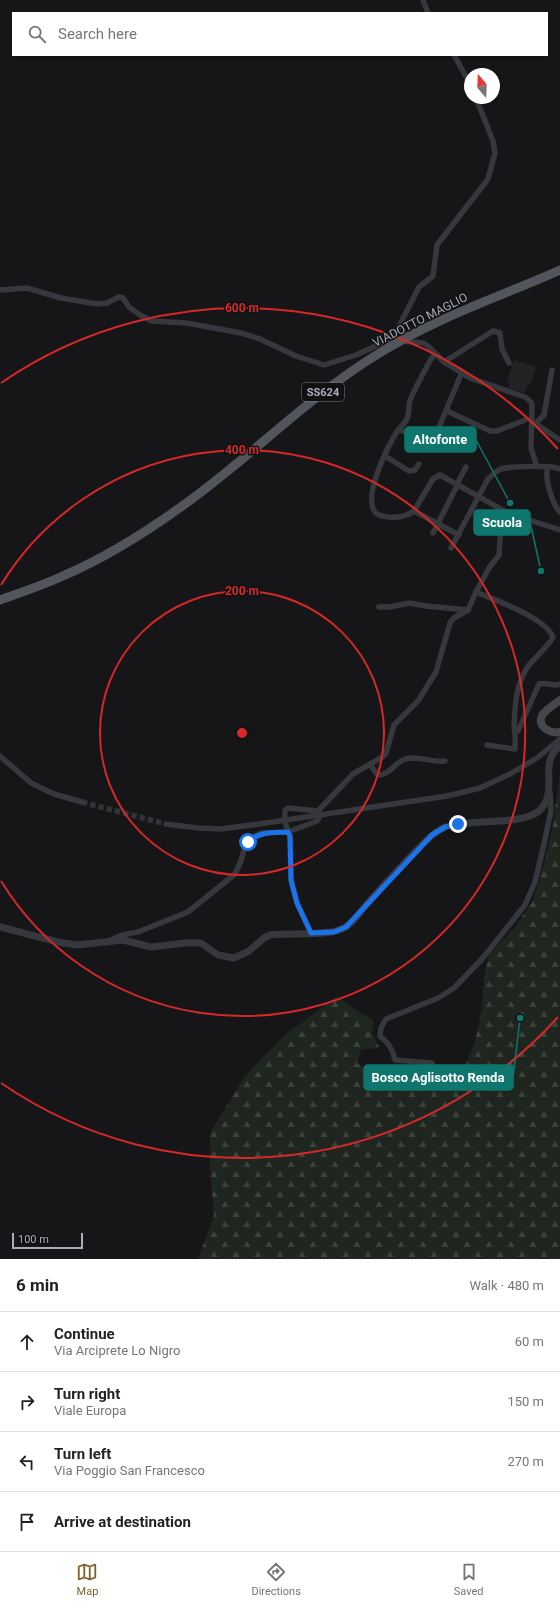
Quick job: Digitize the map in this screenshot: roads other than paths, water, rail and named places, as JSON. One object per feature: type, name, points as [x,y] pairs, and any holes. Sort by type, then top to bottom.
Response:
[{"type":"main road","name":"VIADOTTO MAGLIO","points":[[0,600],[64,575],[152,528],[220,478],[308,403],[378,353],[443,320],[560,270]]},
{"type":"main road","points":[[560,700],[544,714],[542,718],[543,727],[547,731],[553,733],[560,732]]},
{"type":"street","points":[[423,0],[428,12]]},
{"type":"street","points":[[455,56],[464,73]]},
{"type":"street","points":[[0,290],[27,288],[61,298],[97,304],[107,303],[119,297],[123,298],[129,307],[140,316],[152,321],[186,323],[241,333],[260,339],[296,356],[324,365],[356,354],[392,338],[419,287],[433,276],[437,245],[488,179],[495,153],[494,141],[479,104]]},
{"type":"street","points":[[444,362],[493,331],[500,333],[502,349],[509,362]]},
{"type":"street","points":[[392,338],[399,341],[416,341],[423,343],[444,362],[470,378],[525,396],[532,405],[531,448],[537,466]]},
{"type":"street","points":[[435,354],[431,358],[410,402],[409,414],[406,422],[399,429],[380,466],[375,481],[373,495],[374,509],[378,514],[389,517],[404,517],[414,511],[433,479],[438,476],[442,476],[508,513],[560,530]]},
{"type":"street","points":[[446,411],[490,431],[497,431],[531,421],[544,415],[552,370]]},
{"type":"street","points":[[399,429],[431,445],[443,421],[462,372]]},
{"type":"street","points":[[531,421],[560,440]]},
{"type":"street","points":[[385,456],[409,471],[414,470],[419,464]]},
{"type":"street","points":[[451,548],[491,476],[501,469],[537,466],[560,469]]},
{"type":"street","points":[[548,467],[546,477],[555,505],[560,512]]},
{"type":"street","points":[[433,533],[466,468]]},
{"type":"street","points":[[414,511],[459,535]]},
{"type":"street","points":[[110,941],[122,935],[138,932],[188,912],[235,874],[241,861],[245,846],[254,836],[261,833],[287,829],[317,820],[318,814],[353,774],[386,754],[394,725],[418,701],[436,672],[450,623],[454,618],[468,610],[489,568],[499,555],[501,549],[501,527],[508,513]]},
{"type":"street","points":[[476,592],[526,614],[542,624],[553,636],[552,641],[538,654],[528,667],[518,689],[514,728],[514,749],[487,745]]},
{"type":"street","points":[[379,606],[389,607],[410,603],[468,610]]},
{"type":"street","points":[[515,733],[518,731],[539,684],[544,683],[556,686],[560,684]]},
{"type":"street","points":[[166,824],[221,829],[454,794],[480,788],[510,774],[537,758],[560,739]]},
{"type":"street","points":[[432,1063],[395,1060],[394,1052],[387,1042],[380,1036],[381,1028],[386,1019],[438,998],[454,988],[482,959],[525,905],[535,882],[551,811],[549,761],[553,752],[560,746]]},
{"type":"street","points":[[0,756],[31,783],[54,794],[82,802]]},
{"type":"street","points":[[370,764],[376,773],[380,775],[392,770],[399,762],[409,758],[445,761]]},
{"type":"street","points":[[0,927],[58,942],[77,945],[124,940],[151,947],[201,943],[218,955],[234,958],[249,951],[264,938],[270,935],[334,932],[342,929],[350,924],[395,873],[432,835],[441,829],[454,825],[530,816],[537,813],[544,807],[550,792]]},
{"type":"street","points":[[311,933],[297,903],[291,880],[290,836],[287,829],[285,810],[288,808],[318,814]]},
{"type":"tunnel","points":[[82,802],[166,824]]},
{"type":"place","name":"Altofonte","points":[[510,503]]},
{"type":"place","name":"Scuola","points":[[541,571]]},
{"type":"place","name":"Bosco Aglisotto Renda","points":[[520,1018]]}]
